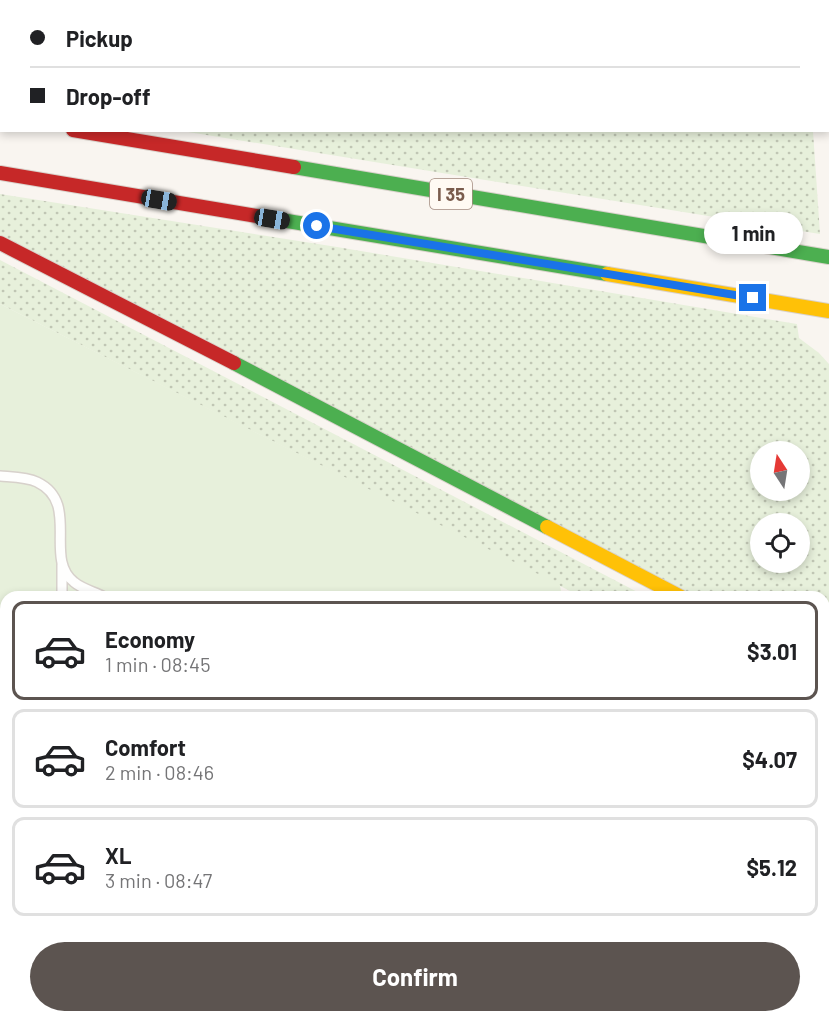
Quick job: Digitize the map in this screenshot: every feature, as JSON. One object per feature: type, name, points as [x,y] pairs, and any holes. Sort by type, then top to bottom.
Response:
[{"type":"main road","name":"I 35","points":[[86,132],[829,258]]},
{"type":"main road","points":[[0,173],[829,310]]},
{"type":"main road","points":[[0,243],[670,591]]},
{"type":"lane","points":[[0,476],[36,481],[53,494],[60,510],[62,591]]},
{"type":"lane","points":[[62,563],[73,582],[92,591]]},
{"type":"green space","points":[[188,132],[813,132],[820,234]]},
{"type":"green space","points":[[0,194],[337,247],[797,324],[799,338],[829,364],[829,591],[682,591],[0,235]]},
{"type":"green space","points":[[0,260],[635,591],[570,591],[0,304]]},
{"type":"green space","points":[[0,304],[560,585],[561,591],[0,591]]},
{"type":"traffic: fast","points":[[294,167],[829,257]]},
{"type":"traffic: fast","points":[[263,217],[607,274]]},
{"type":"traffic: fast","points":[[234,363],[547,527]]},
{"type":"traffic: slow","points":[[607,274],[829,311]]},
{"type":"traffic: slow","points":[[547,527],[670,591]]},
{"type":"traffic: jam","points":[[85,132],[294,167]]},
{"type":"traffic: jam","points":[[0,173],[263,217]]},
{"type":"traffic: jam","points":[[0,243],[234,363]]},
{"type":"route","points":[[317,226],[753,298]]}]
